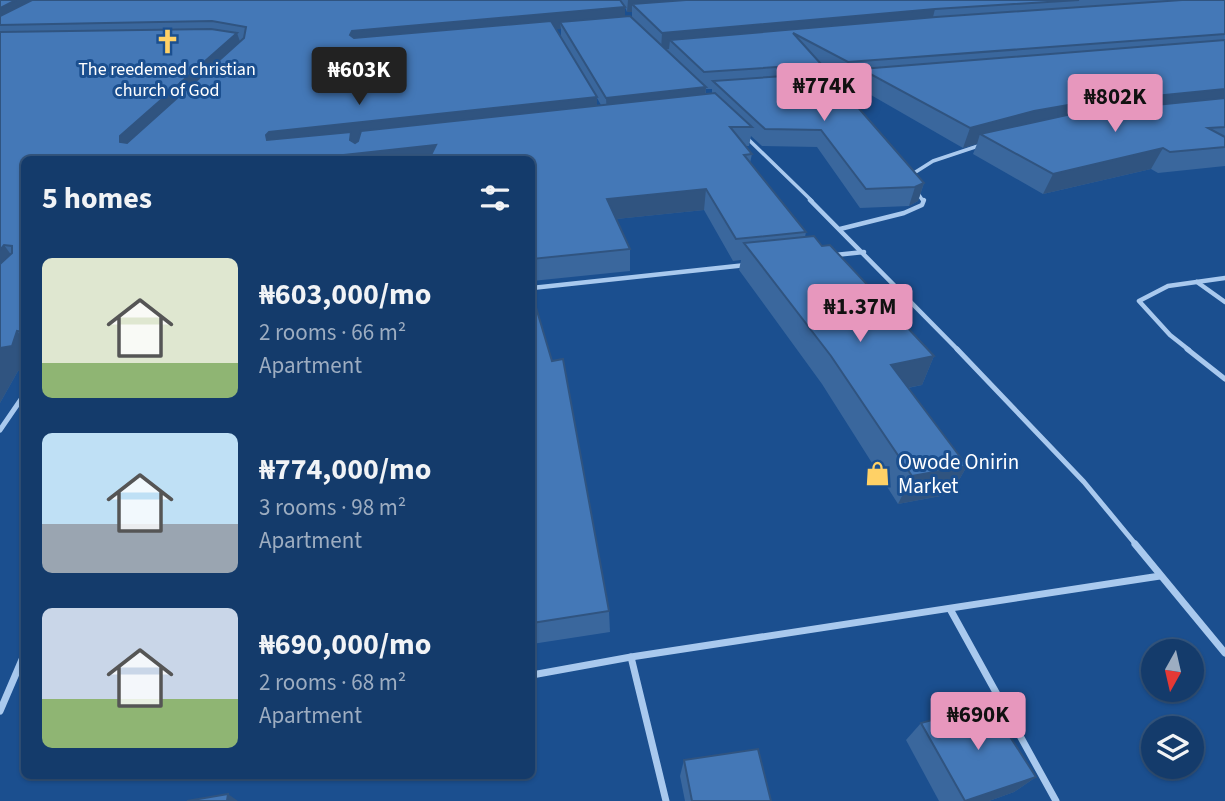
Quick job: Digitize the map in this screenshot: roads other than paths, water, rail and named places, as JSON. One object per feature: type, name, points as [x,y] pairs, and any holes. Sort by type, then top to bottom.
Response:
[{"type":"lane","points":[[820,84],[873,82]]},
{"type":"lane","points":[[743,134],[863,252],[1084,482],[1225,653]]},
{"type":"lane","points":[[840,229],[904,213],[922,205],[925,201],[912,185],[914,173],[933,161],[965,148],[990,143]]},
{"type":"lane","points":[[822,256],[863,252]]},
{"type":"lane","points":[[535,288],[753,264]]},
{"type":"lane","points":[[1225,278],[1168,286],[1147,293],[1139,300],[1170,335],[1225,379]]},
{"type":"lane","points":[[1197,282],[1225,302]]},
{"type":"lane","points":[[0,430],[21,399]]},
{"type":"lane","points":[[535,674],[631,657],[1160,576]]},
{"type":"lane","points":[[950,608],[1056,801]]},
{"type":"lane","points":[[631,657],[666,801]]},
{"type":"lane","points":[[0,711],[21,662]]},
{"type":"place","name":"The reedemed christian church of God","points":[[167,42]]},
{"type":"place","name":"Owode Onirin Market","points":[[878,474]]}]
